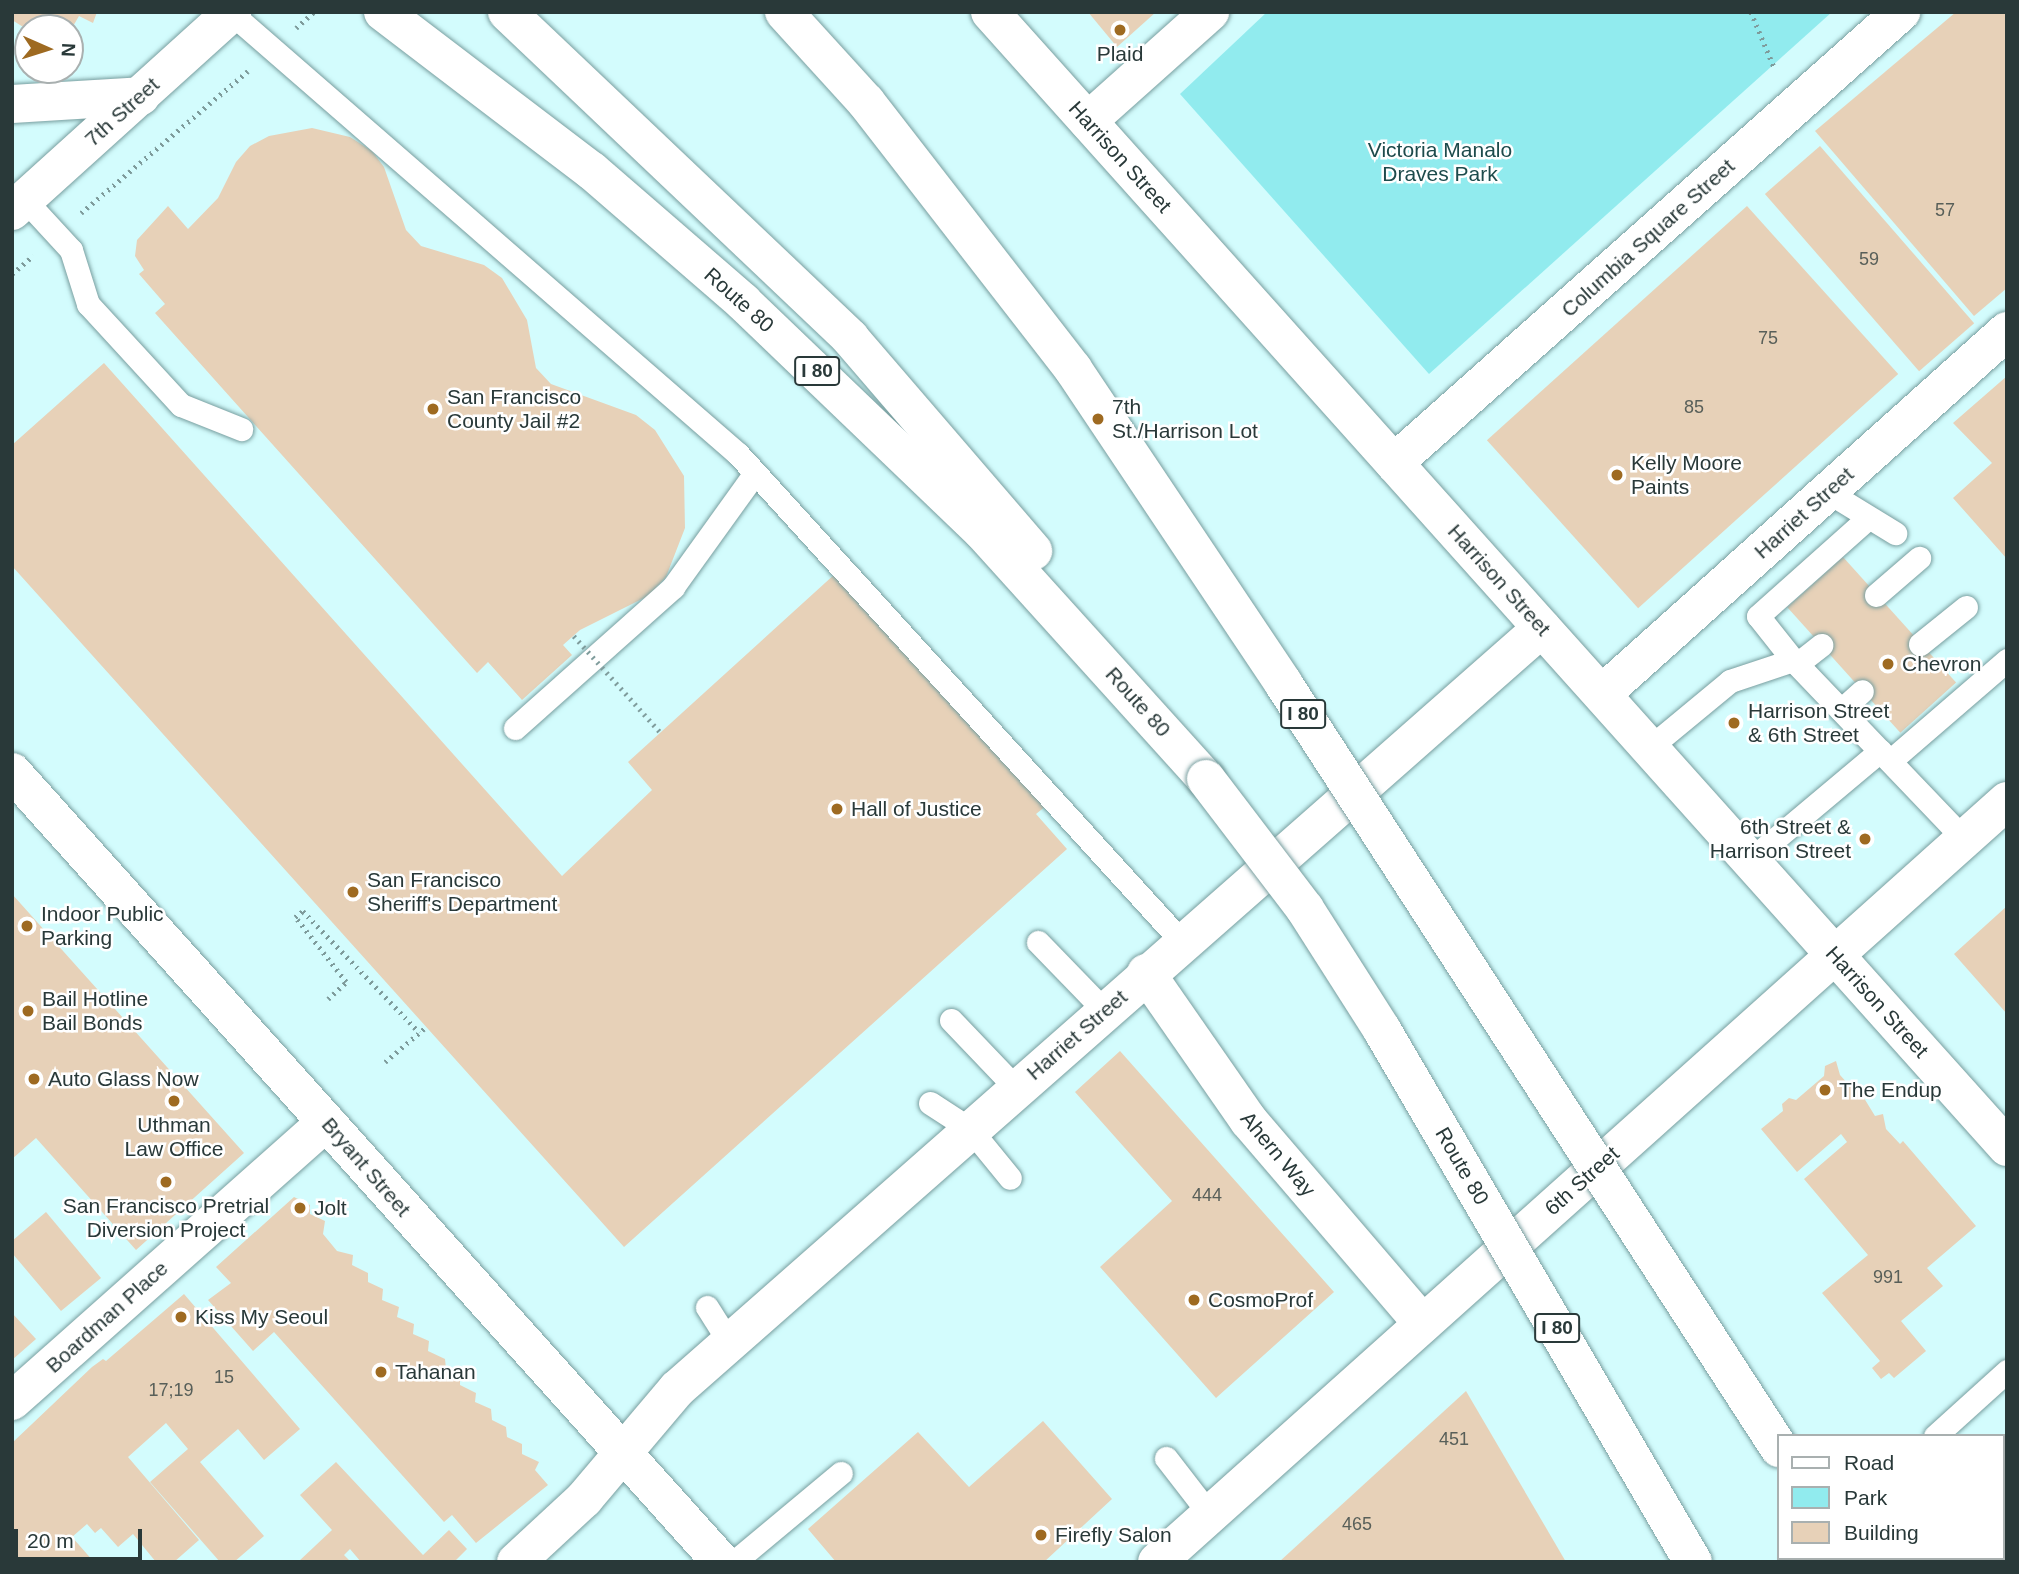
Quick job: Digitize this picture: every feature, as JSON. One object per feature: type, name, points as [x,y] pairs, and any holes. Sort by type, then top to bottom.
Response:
[{"type":"main road","name":"Route 80","points":[[383,12],[593,171],[743,302],[982,531],[1206,779],[1305,909],[1382,1030],[1693,1562]]},
{"type":"main road","points":[[507,12],[750,238],[850,338],[1027,543],[1206,779]]},
{"type":"main road","name":"I 80","points":[[784,12],[866,102],[1073,369],[1283,683],[1778,1446]]},
{"type":"main road","name":"Harrison Street","points":[[990,12],[2007,1147]]},
{"type":"main road","points":[[1088,121],[1210,12]]},
{"type":"main road","name":"Columbia Square Street","points":[[1394,463],[1901,12]]},
{"type":"main road","name":"7th Street","points":[[19,205],[231,13]]},
{"type":"main road","points":[[12,104],[141,96]]},
{"type":"main road","name":"Harriet Street","points":[[1602,694],[2007,331]]},
{"type":"main road","name":"Harriet Street","points":[[525,1559],[584,1499],[677,1389],[1104,1010],[1400,757],[1542,628]]},
{"type":"main road","name":"Bryant Street","points":[[14,778],[721,1562]]},
{"type":"main road","name":"6th Street","points":[[1157,1562],[2007,801]]},
{"type":"main road","name":"Ahern Way","points":[[1146,974],[1249,1121],[1423,1324]]},
{"type":"main road","name":"Boardman Place","points":[[12,1401],[326,1122]]},
{"type":"lane","points":[[231,13],[755,473],[1182,942]]},
{"type":"lane","points":[[19,205],[57,234],[71,250],[88,304],[181,405],[241,429]]},
{"type":"lane","points":[[515,728],[673,587],[755,473]]},
{"type":"lane","points":[[1828,492],[1867,519],[1895,533]]},
{"type":"lane","points":[[1867,519],[1758,616],[1795,662],[1964,839]]},
{"type":"lane","points":[[1877,595],[1919,558]]},
{"type":"lane","points":[[1920,644],[1966,607]]},
{"type":"lane","points":[[1650,748],[1730,681],[1795,662],[1821,645]]},
{"type":"lane","points":[[1749,860],[2007,660]]},
{"type":"lane","points":[[1841,710],[1862,691]]},
{"type":"lane","points":[[1038,942],[1104,1010]]},
{"type":"lane","points":[[951,1020],[1016,1088]]},
{"type":"lane","points":[[930,1103],[970,1129],[1010,1178]]},
{"type":"lane","points":[[707,1307],[730,1342]]},
{"type":"lane","points":[[1937,1434],[2007,1371]]},
{"type":"lane","points":[[1166,1458],[1210,1515]]},
{"type":"lane","points":[[734,1562],[841,1473]]},
{"type":"path","points":[[1751,12],[1793,108]]},
{"type":"path","points":[[12,274],[273,50]]},
{"type":"path","points":[[574,636],[660,732]]},
{"type":"path","points":[[328,999],[346,982],[295,917],[303,911],[419,1032]]},
{"type":"path","points":[[385,1062],[426,1027]]},
{"type":"green space","name":"Victoria Manalo Draves Park","points":[[1267,12],[1832,12],[1429,374],[1180,94]]},
{"type":"building","points":[[12,12],[97,12],[93,23],[84,18],[84,14],[14,14],[14,21]]},
{"type":"building","name":"Plaid","points":[[1088,12],[1156,12],[1117,47]]},
{"type":"building","points":[[1956,12],[2007,12],[2007,288],[1974,316],[1815,131]]},
{"type":"building","name":"San Francisco County Jail #2","points":[[312,128],[350,137],[372,151],[384,167],[406,230],[421,246],[484,265],[502,278],[527,320],[536,368],[551,384],[636,415],[655,430],[684,476],[685,528],[666,577],[648,596],[580,630],[563,645],[572,655],[522,700],[488,662],[477,673],[155,313],[165,304],[139,274],[144,270],[135,256],[137,240],[168,206],[188,229],[218,198],[236,162],[250,146],[269,136]]},
{"type":"building","points":[[1820,146],[1974,323],[1919,371],[1765,194]]},
{"type":"building","points":[[1747,206],[1898,374],[1638,608],[1487,440]]},
{"type":"building","name":"Hall of Justice","points":[[104,363],[562,876],[652,790],[628,762],[836,573],[1047,805],[1036,814],[1067,849],[624,1247],[12,566],[12,445]]},
{"type":"building","points":[[2007,376],[2007,559],[1953,498],[1992,463],[1953,423]]},
{"type":"building","name":"Chevron","points":[[1843,557],[1956,683],[1900,733],[1787,607]]},
{"type":"building","points":[[12,894],[244,1153],[136,1250],[36,1138],[12,1159]]},
{"type":"building","points":[[2007,906],[2007,1014],[1954,954]]},
{"type":"building","points":[[1120,1051],[1334,1292],[1216,1398],[1100,1267],[1172,1201],[1075,1092]]},
{"type":"building","points":[[1836,1061],[1840,1075],[1849,1085],[1856,1085],[1875,1116],[1883,1114],[1886,1129],[1900,1144],[1903,1141],[1976,1226],[1927,1268],[1943,1286],[1901,1321],[1926,1351],[1894,1378],[1889,1373],[1881,1379],[1872,1368],[1880,1361],[1822,1293],[1868,1255],[1804,1179],[1847,1142],[1841,1134],[1797,1172],[1761,1129],[1783,1111],[1782,1104],[1789,1098],[1796,1100],[1824,1076],[1825,1066]]},
{"type":"building","name":"Tahanan","points":[[294,1197],[310,1205],[310,1214],[325,1221],[323,1234],[337,1251],[353,1255],[352,1265],[368,1273],[368,1282],[383,1289],[382,1300],[399,1307],[397,1317],[414,1324],[413,1334],[429,1341],[428,1351],[445,1359],[446,1369],[460,1375],[460,1385],[476,1393],[475,1402],[491,1409],[492,1420],[506,1427],[507,1437],[522,1444],[522,1454],[539,1462],[535,1470],[548,1485],[476,1543],[452,1515],[444,1522],[274,1332],[253,1351],[208,1300],[231,1283],[216,1267]]},
{"type":"building","points":[[46,1212],[101,1278],[61,1311],[12,1253],[12,1241]]},
{"type":"building","points":[[184,1294],[300,1429],[264,1460],[238,1429],[200,1462],[264,1536],[234,1562],[220,1562],[150,1482],[188,1449],[166,1423],[128,1457],[199,1540],[174,1562],[156,1562],[133,1534],[118,1547],[101,1528],[95,1533],[87,1524],[72,1537],[94,1562],[12,1562],[12,1443],[92,1367],[103,1359],[106,1361]]},
{"type":"building","points":[[12,1313],[36,1339],[12,1360]]},
{"type":"building","points":[[1466,1391],[1566,1562],[1279,1562],[1361,1487]]},
{"type":"building","points":[[1043,1421],[1112,1499],[1044,1562],[836,1562],[808,1529],[918,1432],[969,1487]]},
{"type":"building","points":[[336,1462],[423,1555],[449,1530],[467,1549],[454,1562],[361,1562],[350,1549],[344,1555],[351,1562],[298,1562],[332,1530],[300,1495]]},
{"type":"building","points":[[2007,1478],[2007,1533],[2005,1530]]},
{"type":"place","name":"Plaid","points":[[1120,30]]},
{"type":"place","name":"San Francisco County Jail #2","points":[[433,409]]},
{"type":"place","name":"7th St./Harrison Lot","points":[[1098,419]]},
{"type":"place","name":"Kelly Moore Paints","points":[[1617,475]]},
{"type":"place","name":"Chevron","points":[[1888,664]]},
{"type":"place","name":"Harrison Street & 6th Street","points":[[1734,723]]},
{"type":"place","name":"Hall of Justice","points":[[837,809]]},
{"type":"place","name":"6th Street & Harrison Street","points":[[1865,839]]},
{"type":"place","name":"San Francisco Sheriff's Department","points":[[353,892]]},
{"type":"place","name":"Indoor Public Parking","points":[[27,926]]},
{"type":"place","name":"Bail Hotline Bail Bonds","points":[[28,1011]]},
{"type":"place","name":"Auto Glass Now","points":[[34,1079]]},
{"type":"place","name":"The Endup","points":[[1825,1090]]},
{"type":"place","name":"Uthman Law Office","points":[[174,1101]]},
{"type":"place","name":"San Francisco Pretrial Diversion Project","points":[[166,1182]]},
{"type":"place","name":"Jolt","points":[[300,1208]]},
{"type":"place","name":"CosmoProf","points":[[1194,1300]]},
{"type":"place","name":"Kiss My Seoul","points":[[181,1317]]},
{"type":"place","name":"Tahanan","points":[[381,1372]]},
{"type":"place","name":"Firefly Salon","points":[[1041,1535]]}]
